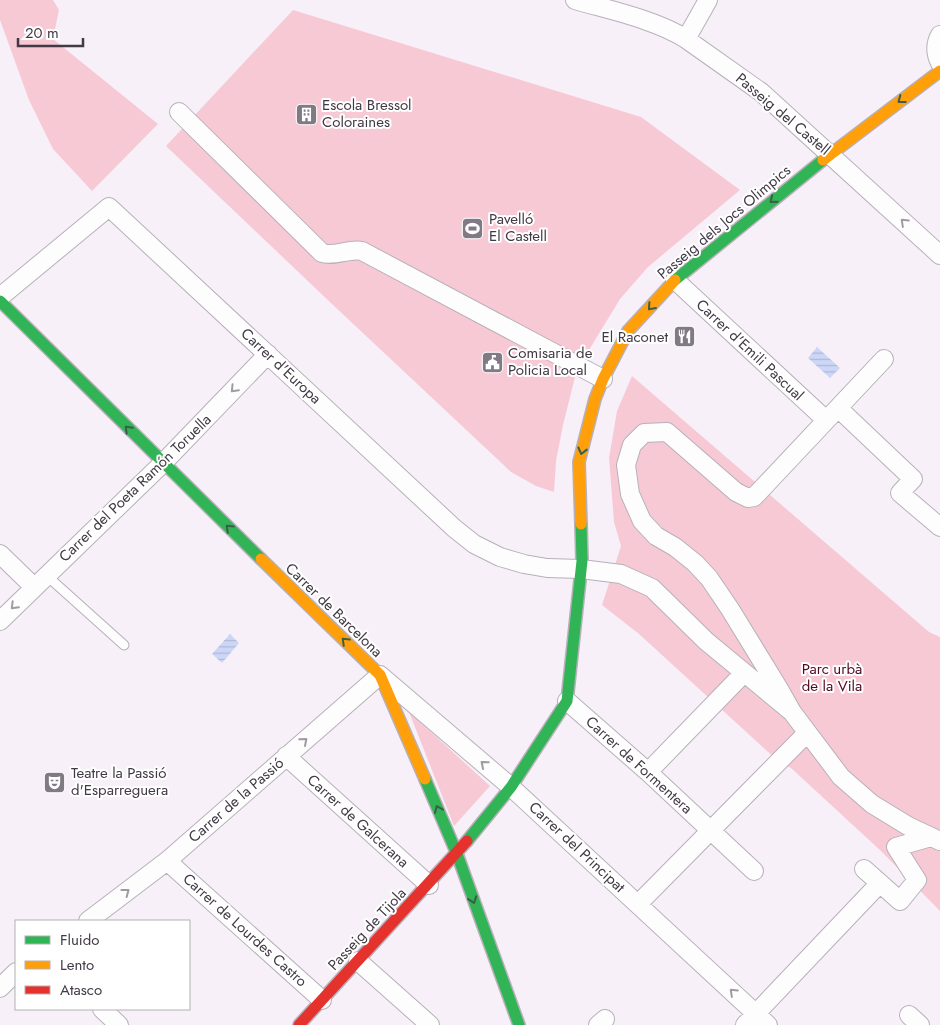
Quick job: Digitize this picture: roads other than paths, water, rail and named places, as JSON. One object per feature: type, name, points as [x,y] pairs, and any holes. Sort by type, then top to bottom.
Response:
[{"type":"street","name":"Passeig del Castell","points":[[575,0],[675,31],[686,38],[761,92],[940,255]]},
{"type":"street","points":[[686,38],[708,0]]},
{"type":"street","points":[[940,35],[936,48],[936,55],[940,63]]},
{"type":"street","name":"Passeig dels Jocs Olimpics","points":[[457,854],[511,787],[568,701],[581,569],[579,462],[595,399],[603,379],[628,331],[675,280],[830,155],[940,71]]},
{"type":"street","points":[[179,112],[322,252],[327,254],[356,250],[362,252],[603,379]]},
{"type":"street","name":"Carrer d'Europa","points":[[0,296],[109,207],[454,528],[474,544],[500,557],[524,564],[547,568],[581,569],[621,574],[652,588],[706,641],[792,712]]},
{"type":"street","name":"Carrer d'Emili Pascual","points":[[675,280],[832,414],[913,479],[900,494],[940,527]]},
{"type":"street","name":"Carrer de Barcelona","points":[[0,301],[380,675],[457,854],[519,1025]]},
{"type":"street","name":"Carrer del Poeta Ramón Toruella","points":[[0,621],[163,463],[268,354]]},
{"type":"street","points":[[884,359],[754,497],[748,498],[736,492],[667,432],[644,433],[632,445],[626,465],[630,494],[642,521],[656,536],[695,562],[709,578],[792,712],[841,777],[872,804],[908,826],[936,839]]},
{"type":"street","points":[[0,554],[40,581]]},
{"type":"street","points":[[648,772],[744,673]]},
{"type":"street","name":"Carrer de la Passió","points":[[89,920],[167,861],[380,675]]},
{"type":"street","name":"Carrer del Principat","points":[[380,675],[511,787],[638,904],[757,1021]]},
{"type":"street","name":"Carrer de Formentera","points":[[568,701],[648,772],[754,871]]},
{"type":"street","points":[[638,904],[807,733]]},
{"type":"street","name":"Carrer de Galcerana","points":[[286,756],[429,885]]},
{"type":"street","points":[[864,869],[900,901],[917,880],[896,847],[936,839]]},
{"type":"street","name":"Passeig de Tijola","points":[[299,1025],[457,854]]},
{"type":"street","name":"Carrer de Lourdes Castro","points":[[167,861],[322,1000]]},
{"type":"street","points":[[757,1021],[880,883]]},
{"type":"street","points":[[358,961],[430,1025]]},
{"type":"street","points":[[0,988],[15,973]]},
{"type":"street","points":[[103,1010],[119,1025]]},
{"type":"lane","points":[[40,581],[124,645]]},
{"type":"water","points":[[817,347],[840,368],[830,378],[808,358]]},
{"type":"water","points":[[230,634],[239,643],[222,663],[212,654]]},
{"type":"place","name":"Escola Bressol Coloraines","points":[[306,114]]},
{"type":"place","name":"Pavelló El Castell","points":[[473,228]]},
{"type":"place","name":"El Raconet","points":[[684,337]]},
{"type":"place","name":"Comisaria de Policia Local","points":[[492,362]]},
{"type":"place","name":"Teatre la Passió d'Esparreguera","points":[[55,782]]},
{"type":"park label","name":"Parc urbà de la Vila","points":[[832,678]]}]
